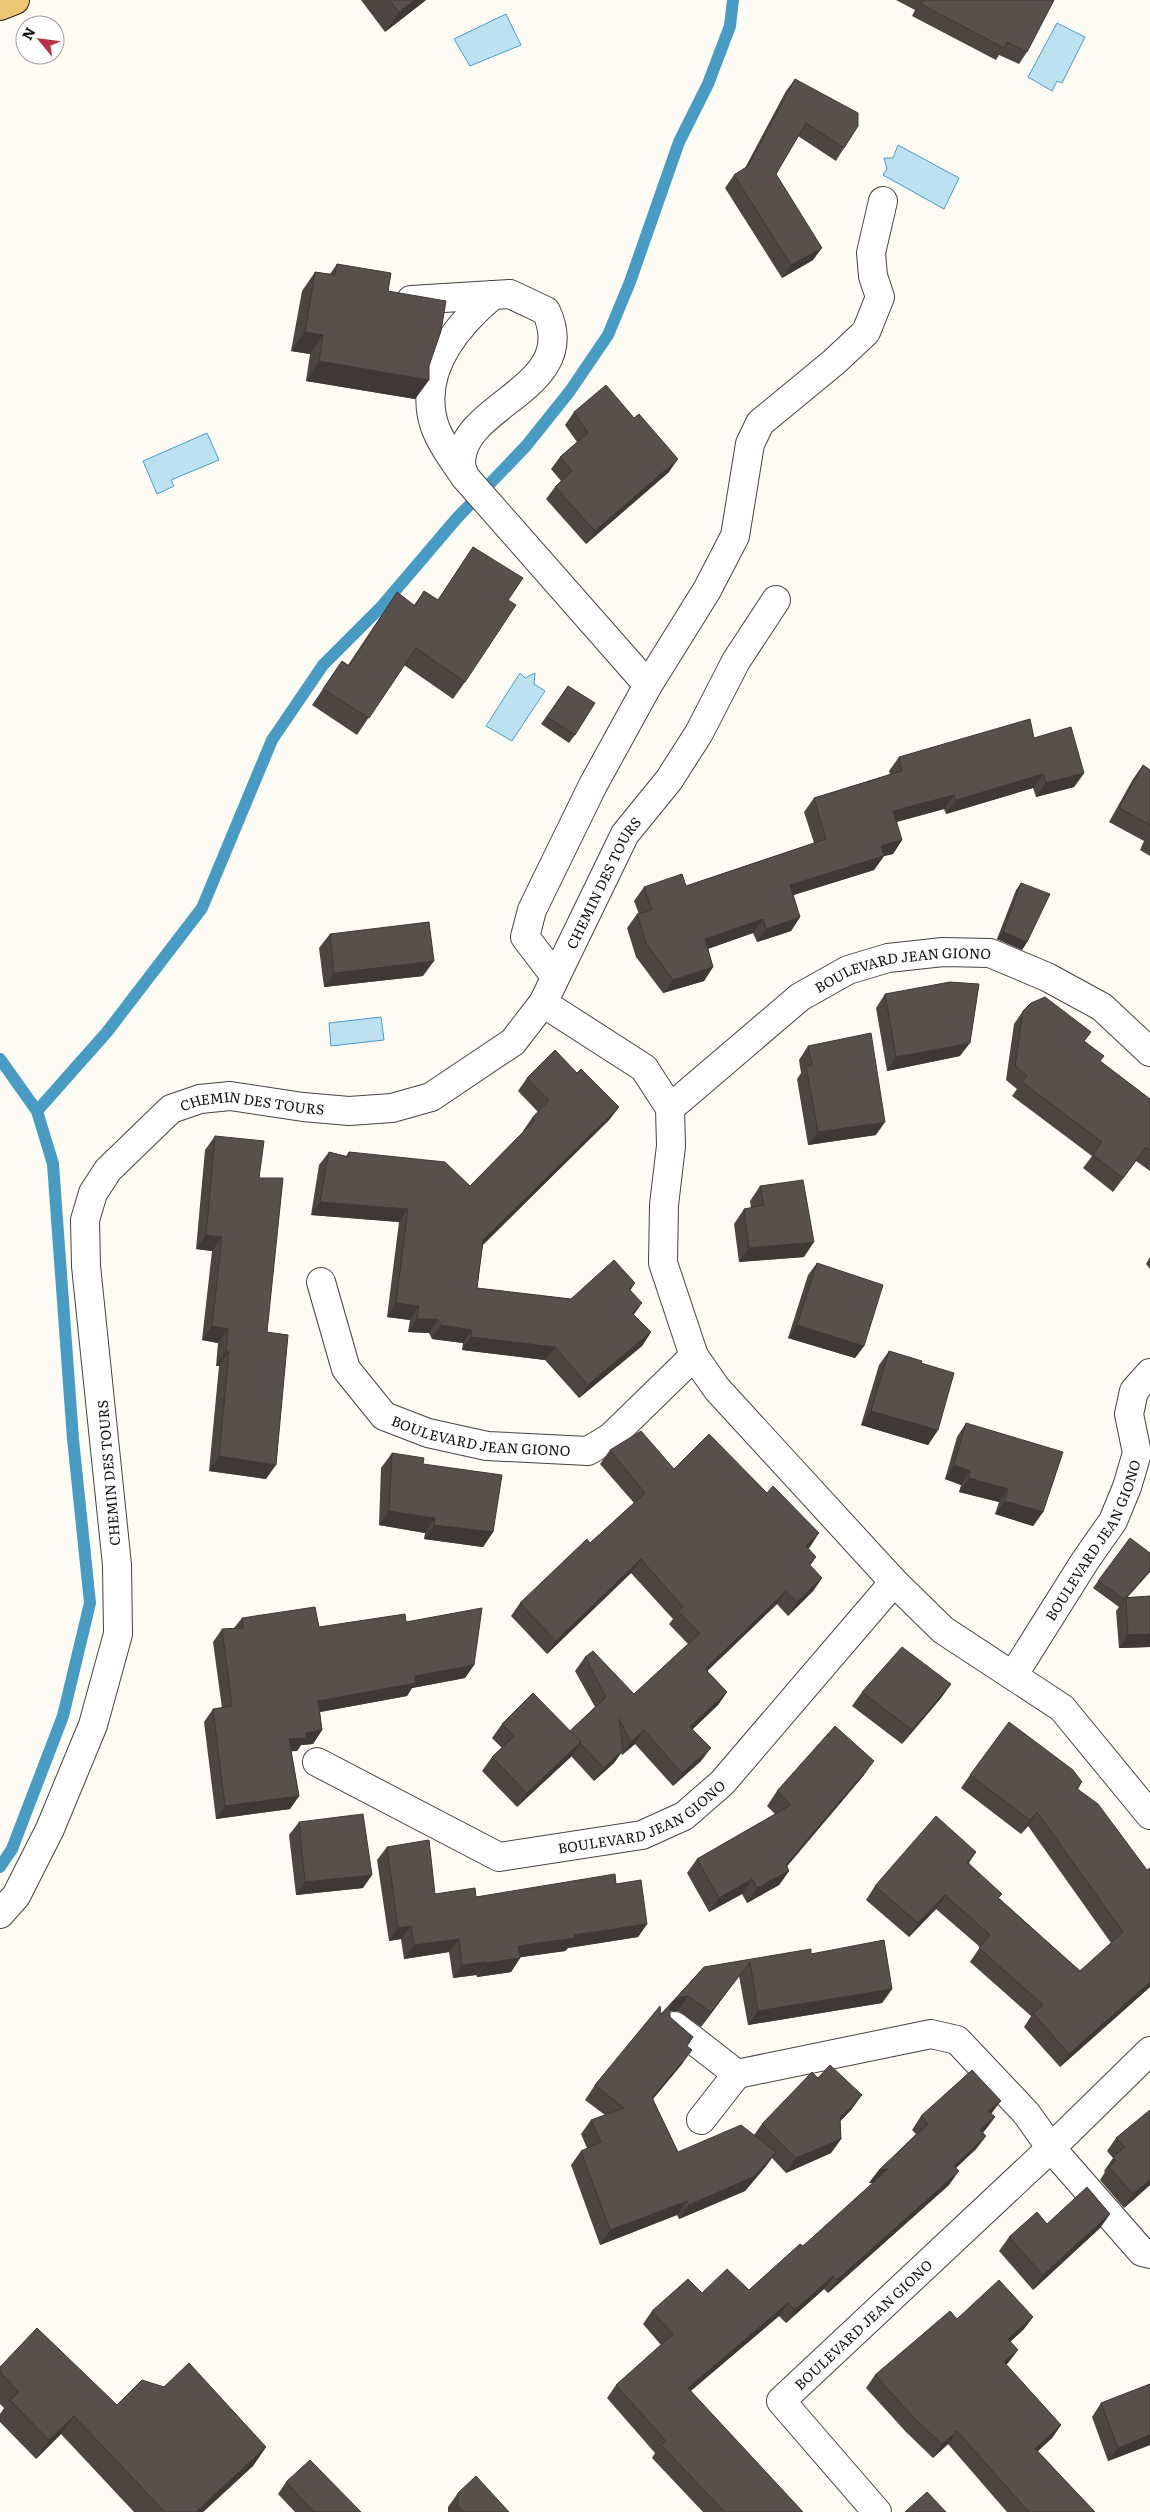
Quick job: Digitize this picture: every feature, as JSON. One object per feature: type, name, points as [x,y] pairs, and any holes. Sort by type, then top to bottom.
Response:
[{"type":"main road","points":[[0,6],[15,0]]},
{"type":"street","points":[[554,975],[525,937],[532,910],[593,785],[648,685],[707,590],[735,536],[750,444],[760,422],[834,362],[866,332],[880,297],[873,276],[871,253],[882,201]]},
{"type":"street","points":[[411,300],[510,294],[546,311],[553,326],[553,349],[541,371],[476,429],[464,447],[461,462],[464,477]]},
{"type":"street","points":[[493,295],[471,314],[438,362],[431,390],[435,426],[446,450],[464,477],[648,685]]},
{"type":"street","name":"CHEMIN DES TOURS","points":[[0,1914],[16,1896],[64,1794],[93,1725],[118,1634],[117,1565],[86,1266],[85,1220],[93,1193],[108,1170],[171,1109],[200,1098],[230,1096],[302,1107],[349,1111],[400,1106],[431,1097],[513,1042],[542,1003],[554,975],[625,834],[669,780],[699,733],[736,661],[776,600]]},
{"type":"street","name":"BOULEVARD JEAN GIONO","points":[[670,1108],[800,997],[848,970],[888,958],[944,952],[990,953],[1047,976],[1102,1006],[1150,1052]]},
{"type":"street","points":[[542,1003],[644,1068],[670,1108],[671,1146],[664,1205],[663,1263],[694,1356],[716,1389],[894,1582],[942,1630],[1014,1674],[1062,1708],[1150,1815]]},
{"type":"street","name":"BOULEVARD JEAN GIONO","points":[[320,1282],[346,1369],[384,1416],[428,1433],[487,1446],[588,1451],[611,1437],[694,1356]]},
{"type":"street","name":"BOULEVARD JEAN GIONO","points":[[1014,1674],[1112,1521],[1127,1487],[1137,1453],[1129,1414],[1134,1391],[1150,1373]]},
{"type":"street","name":"BOULEVARD JEAN GIONO","points":[[317,1762],[500,1857],[642,1835],[684,1816],[722,1783],[894,1582]]},
{"type":"street","points":[[675,2026],[737,2074]]},
{"type":"street","points":[[701,2120],[737,2074],[932,2034],[957,2040],[1026,2113],[1051,2148],[1142,2252],[1150,2254]]},
{"type":"street","name":"BOULEVARD JEAN GIONO","points":[[877,2512],[781,2401],[1051,2148],[1150,2051]]},
{"type":"water","points":[[506,14],[521,45],[470,66],[454,39]]},
{"type":"water","points":[[1057,23],[1085,37],[1062,83],[1057,81],[1052,91],[1028,77]]},
{"type":"water","points":[[898,145],[959,178],[944,209],[883,175],[887,169],[884,158],[893,158]]},
{"type":"water","points":[[207,433],[219,460],[171,480],[174,486],[157,494],[143,461]]},
{"type":"water","points":[[520,673],[525,678],[535,673],[534,684],[545,691],[512,741],[486,726]]},
{"type":"water","points":[[381,1017],[384,1040],[331,1046],[329,1023]]},
{"type":"building","points":[[389,0],[415,0],[399,12]]},
{"type":"building","points":[[923,0],[1054,0],[1027,52],[1007,42],[1004,48],[921,4]]},
{"type":"building","points":[[795,79],[858,113],[858,126],[844,148],[806,123],[776,174],[822,248],[791,265],[734,175],[748,166]]},
{"type":"building","points":[[337,264],[391,273],[388,291],[446,301],[441,331],[429,366],[429,380],[319,361],[323,335],[305,332],[315,272],[335,275]]},
{"type":"building","points":[[606,385],[634,418],[639,414],[678,459],[595,531],[555,487],[572,471],[560,457],[588,433],[574,412]]},
{"type":"building","points":[[473,547],[523,578],[508,600],[516,605],[465,682],[416,648],[369,718],[323,689],[342,661],[349,666],[397,592],[415,606],[424,591],[438,600]]},
{"type":"building","points":[[568,686],[595,703],[575,735],[547,717]]},
{"type":"building","points":[[1030,719],[1034,738],[1071,727],[1084,773],[1046,783],[1043,774],[956,800],[954,795],[893,811],[902,840],[881,846],[884,856],[790,885],[800,917],[766,929],[763,919],[705,939],[713,967],[673,980],[646,943],[637,914],[652,910],[644,887],[682,874],[686,886],[826,839],[814,798],[902,771],[899,757]]},
{"type":"building","points":[[1143,765],[1150,770],[1150,825],[1119,808]]},
{"type":"building","points":[[1021,883],[1050,894],[1027,942],[1003,932]]},
{"type":"building","points":[[429,922],[434,961],[334,973],[330,934]]},
{"type":"building","points":[[950,982],[979,984],[970,1043],[896,1057],[885,994]]},
{"type":"building","points":[[1045,997],[1091,1032],[1084,1041],[1104,1056],[1100,1061],[1150,1099],[1150,1150],[1146,1147],[1123,1178],[1093,1155],[1102,1142],[1022,1082],[1027,1075],[1015,1066],[1023,1011],[1031,1003]]},
{"type":"building","points":[[871,1033],[885,1122],[818,1132],[806,1066],[812,1065],[808,1046]]},
{"type":"building","points":[[555,1050],[577,1073],[581,1069],[619,1107],[483,1240],[477,1288],[571,1299],[614,1260],[635,1283],[629,1289],[642,1303],[632,1313],[651,1332],[588,1385],[555,1347],[471,1337],[472,1330],[441,1325],[438,1319],[417,1319],[419,1306],[396,1303],[408,1209],[320,1202],[329,1152],[348,1157],[349,1152],[445,1162],[470,1186],[535,1120],[532,1118],[549,1100],[527,1078]]},
{"type":"building","points":[[215,1136],[264,1141],[259,1178],[283,1178],[267,1332],[288,1335],[276,1465],[219,1456],[229,1352],[226,1351],[228,1329],[212,1326],[222,1237],[206,1235]]},
{"type":"building","points":[[803,1180],[814,1242],[749,1248],[744,1209],[764,1205],[760,1186]]},
{"type":"building","points":[[817,1263],[883,1285],[864,1346],[797,1325]]},
{"type":"building","points":[[889,1351],[954,1373],[938,1430],[871,1411]]},
{"type":"building","points":[[966,1423],[1063,1452],[1043,1512],[1005,1501],[1008,1489],[969,1478],[970,1471],[954,1465]]},
{"type":"building","points":[[641,1431],[674,1469],[709,1434],[767,1493],[773,1486],[819,1533],[806,1546],[816,1557],[809,1564],[822,1578],[797,1602],[786,1591],[705,1669],[727,1692],[690,1727],[711,1748],[682,1773],[644,1730],[631,1742],[619,1719],[623,1750],[604,1768],[570,1731],[606,1697],[585,1657],[593,1651],[634,1694],[700,1633],[678,1611],[683,1607],[641,1559],[556,1641],[520,1603],[587,1539],[590,1543],[645,1493],[610,1450]]},
{"type":"building","points":[[392,1453],[424,1458],[423,1464],[502,1475],[493,1532],[434,1525],[435,1518],[389,1511]]},
{"type":"building","points":[[1130,1538],[1150,1553],[1150,1570],[1124,1599],[1098,1581]]},
{"type":"building","points":[[1150,1596],[1150,1634],[1128,1635],[1126,1598]]},
{"type":"building","points":[[315,1607],[319,1627],[405,1614],[406,1622],[482,1608],[474,1665],[415,1676],[416,1683],[318,1701],[322,1730],[306,1733],[306,1738],[289,1739],[299,1796],[225,1806],[213,1709],[232,1706],[222,1629],[243,1628],[242,1618]]},
{"type":"building","points":[[902,1647],[951,1684],[912,1730],[862,1692]]},
{"type":"building","points":[[533,1693],[581,1742],[527,1793],[492,1757],[514,1736],[502,1724]]},
{"type":"building","points":[[1009,1722],[1073,1770],[1082,1782],[1076,1788],[1098,1804],[1147,1870],[1150,1868],[1150,1982],[1069,2054],[1033,2013],[1043,2005],[979,1948],[990,1935],[945,1895],[918,1923],[875,1886],[936,1816],[976,1852],[967,1862],[1002,1894],[998,1898],[1080,1971],[1123,1932],[1037,1812],[1030,1820],[970,1775]]},
{"type":"building","points":[[835,1726],[874,1761],[786,1865],[789,1871],[757,1888],[752,1879],[719,1898],[697,1859],[791,1805],[777,1791]]},
{"type":"building","points":[[363,1814],[372,1875],[305,1882],[299,1822]]},
{"type":"building","points":[[429,1840],[435,1894],[475,1888],[476,1897],[615,1874],[616,1884],[641,1880],[647,1924],[574,1935],[575,1938],[518,1946],[520,1958],[462,1965],[459,1939],[414,1945],[411,1926],[398,1928],[387,1847]]},
{"type":"building","points":[[884,1940],[892,1989],[758,2011],[750,1962],[711,2012],[688,1996],[680,1997],[672,2003],[670,2017],[693,2037],[687,2046],[692,2050],[652,2098],[678,2152],[741,2125],[776,2152],[755,2176],[689,2205],[687,2201],[610,2230],[581,2151],[601,2142],[591,2120],[624,2108],[595,2085],[660,2006],[661,2015],[704,1967],[811,1949],[811,1954]]},
{"type":"building","points":[[830,2065],[862,2095],[840,2118],[841,2139],[796,2158],[762,2124],[812,2072],[818,2078]]},
{"type":"building","points":[[972,2070],[1001,2101],[988,2111],[995,2117],[980,2130],[986,2136],[954,2166],[959,2171],[837,2280],[833,2276],[795,2310],[788,2303],[688,2388],[803,2512],[725,2512],[661,2445],[666,2441],[616,2385],[673,2334],[652,2311],[688,2279],[702,2293],[727,2269],[749,2290],[800,2244],[803,2246],[888,2169],[879,2170],[928,2124],[921,2116]]},
{"type":"building","points":[[1150,2110],[1150,2180],[1133,2194],[1109,2167],[1116,2160],[1113,2157],[1125,2147],[1116,2138]]},
{"type":"building","points":[[1087,2187],[1110,2214],[1043,2275],[1009,2237],[1037,2212],[1047,2224]]},
{"type":"building","points":[[999,2280],[1033,2317],[1008,2339],[1018,2350],[1004,2362],[1061,2425],[1035,2449],[1095,2512],[1029,2512],[957,2431],[942,2444],[915,2419],[875,2375],[950,2311],[957,2319]]},
{"type":"building","points":[[37,2328],[117,2405],[142,2380],[164,2387],[189,2363],[266,2447],[196,2512],[165,2512],[74,2416],[49,2440],[10,2400],[19,2392],[0,2372],[0,2367]]},
{"type":"building","points":[[1150,2384],[1150,2435],[1118,2448],[1101,2403]]},
{"type":"building","points":[[310,2460],[361,2512],[314,2512],[286,2482]]},
{"type":"building","points":[[476,2476],[509,2512],[464,2512],[458,2506],[458,2493]]},
{"type":"building","points":[[927,2492],[946,2512],[905,2512]]},
{"type":"waterway","points":[[37,1111],[107,1032],[202,908],[272,740],[323,665],[382,606],[457,518],[526,446],[570,391],[608,335],[630,282],[679,142],[708,84],[730,26],[733,0]]},
{"type":"waterway","points":[[0,1059],[37,1111],[53,1164],[73,1439],[90,1603],[63,1716],[12,1849],[0,1867]]}]
